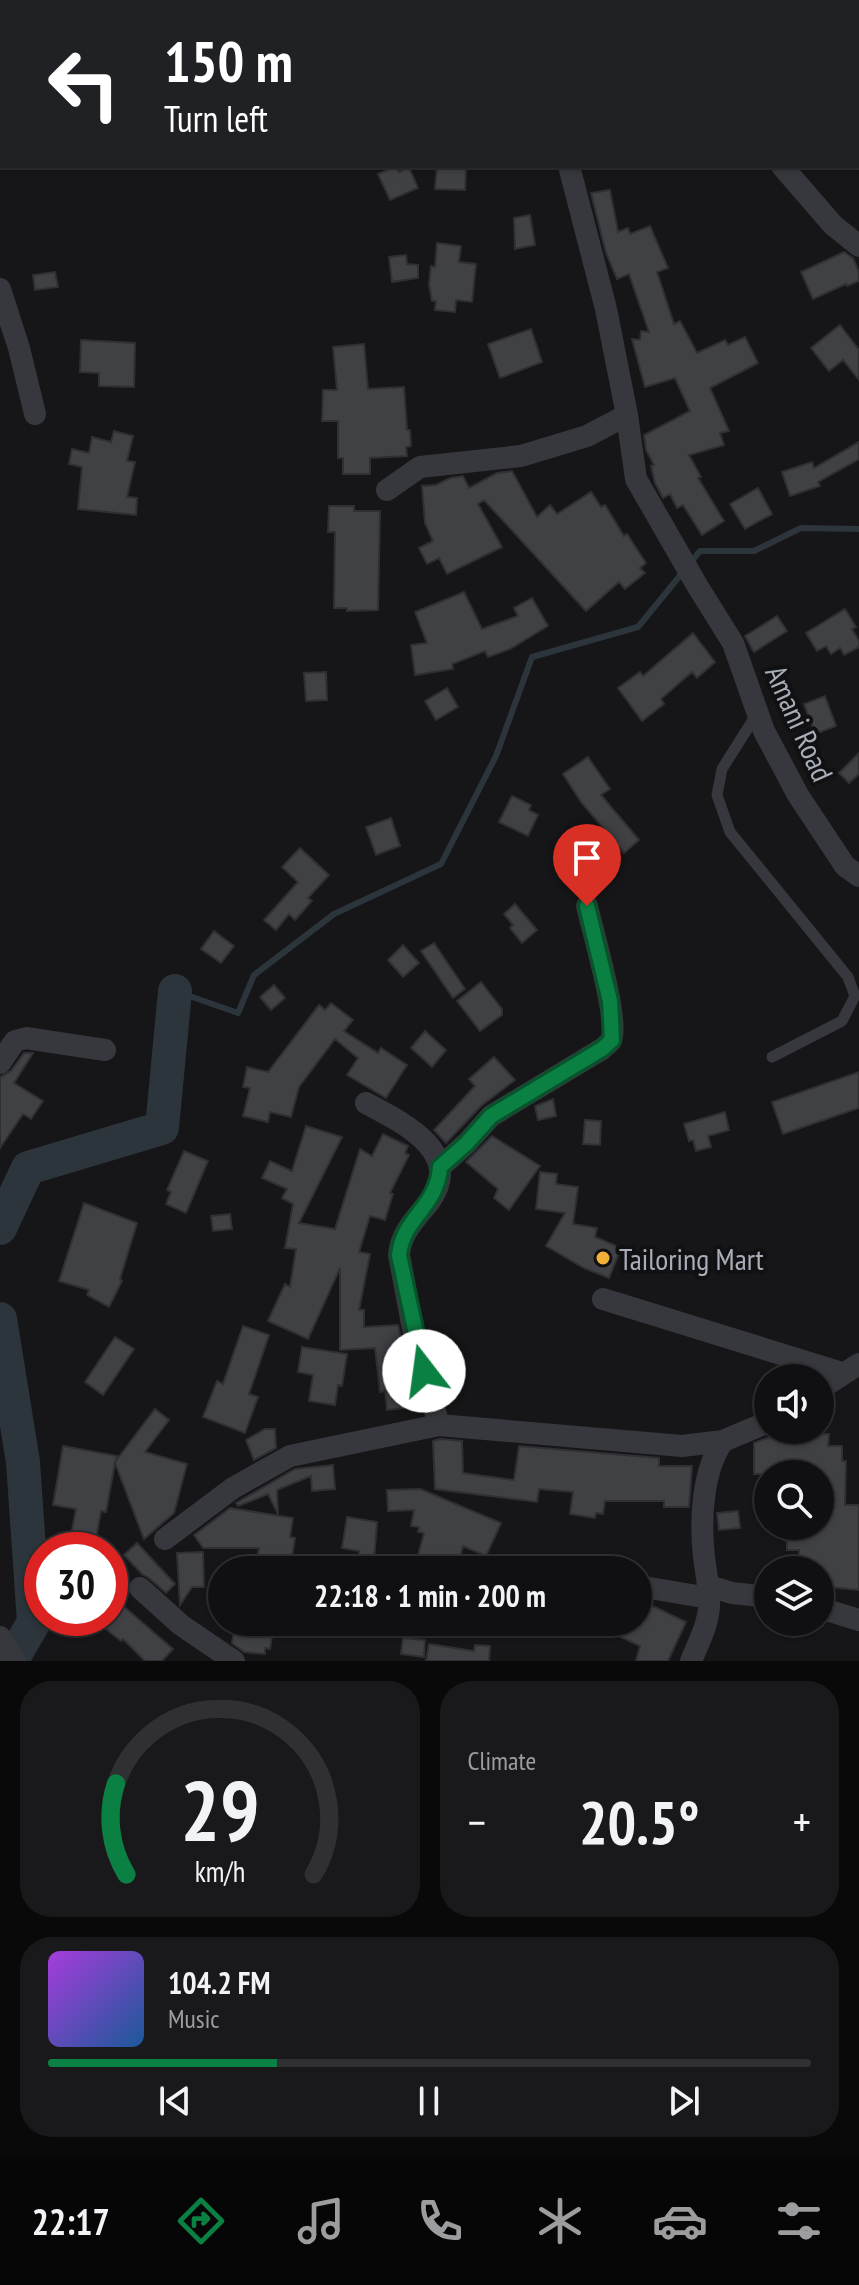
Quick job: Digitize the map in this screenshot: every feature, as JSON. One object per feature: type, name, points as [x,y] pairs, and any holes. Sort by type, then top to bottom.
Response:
[{"type":"street","name":"Amani Road","points":[[570,168],[606,309],[636,479],[733,643],[764,731],[798,795],[845,866],[859,876]]},
{"type":"street","points":[[784,168],[833,225],[859,246]]},
{"type":"street","points":[[0,289],[35,414]]},
{"type":"street","points":[[387,490],[420,467],[521,456],[587,436],[627,415]]},
{"type":"street","points":[[440,1167],[491,1116],[612,1040],[610,1001],[587,906]]},
{"type":"street","points":[[0,1063],[15,1041],[26,1038],[105,1050]]},
{"type":"street","points":[[366,1103],[420,1135],[435,1153],[440,1167],[435,1191],[400,1241],[399,1255],[416,1345],[439,1425]]},
{"type":"street","points":[[603,1299],[851,1368]]},
{"type":"street","points":[[834,1380],[851,1368]]},
{"type":"street","points":[[165,1539],[233,1488],[290,1456],[439,1425],[682,1446],[723,1441],[754,1428]]},
{"type":"street","points":[[691,1661],[709,1611],[704,1513],[708,1477],[716,1451],[723,1441]]},
{"type":"street","points":[[652,1587],[754,1595]]},
{"type":"street","points":[[140,1588],[181,1625],[234,1661]]},
{"type":"street","points":[[834,1612],[859,1620]]},
{"type":"street","points":[[0,1637],[15,1661]]},
{"type":"lane","points":[[758,712],[722,769],[717,795],[730,832],[848,977],[855,996],[842,1021],[772,1057]]},
{"type":"building","points":[[392,168],[397,168],[399,172],[409,168],[418,188],[390,200],[378,174]]},
{"type":"building","points":[[437,168],[466,168],[465,190],[435,189]]},
{"type":"building","points":[[610,190],[618,232],[628,228],[630,234],[650,226],[668,268],[657,272],[674,324],[680,321],[697,353],[725,340],[728,345],[745,337],[758,363],[710,388],[729,431],[720,433],[724,445],[689,455],[701,477],[698,478],[724,521],[702,535],[683,505],[677,508],[670,494],[663,498],[655,483],[651,466],[654,465],[646,450],[644,435],[690,411],[675,378],[645,387],[632,339],[640,340],[641,331],[649,332],[629,274],[617,279],[606,253],[591,193]]},
{"type":"building","points":[[530,215],[535,245],[515,249],[514,218]]},
{"type":"building","points":[[437,243],[461,246],[459,262],[476,264],[472,302],[456,300],[455,312],[435,310],[436,301],[432,301],[429,284],[431,266],[435,267]]},
{"type":"building","points":[[844,252],[853,258],[859,281],[813,299],[801,272]]},
{"type":"building","points":[[406,255],[407,264],[418,265],[418,278],[392,282],[389,257]]},
{"type":"building","points":[[55,272],[58,287],[35,290],[33,275]]},
{"type":"building","points":[[840,325],[859,350],[859,380],[843,360],[829,371],[811,348]]},
{"type":"building","points":[[531,329],[542,362],[500,378],[488,344]]},
{"type":"building","points":[[81,340],[135,343],[134,387],[99,386],[99,373],[80,372]]},
{"type":"building","points":[[364,344],[368,389],[404,387],[411,446],[406,447],[407,456],[370,458],[370,474],[343,474],[343,458],[338,458],[338,421],[322,421],[323,390],[337,390],[333,347]]},
{"type":"building","points":[[114,431],[133,436],[127,461],[135,462],[127,497],[137,498],[136,515],[78,509],[82,467],[69,464],[72,449],[89,453],[92,437],[111,442]]},
{"type":"building","points":[[859,442],[859,459],[818,482],[820,486],[790,496],[782,472],[812,462],[814,468]]},
{"type":"building","points":[[512,471],[537,517],[550,505],[557,514],[591,492],[601,507],[605,505],[624,536],[627,534],[646,563],[640,568],[645,573],[625,589],[619,582],[586,611],[484,500],[478,504],[502,547],[447,574],[439,558],[427,564],[419,548],[433,541],[425,523],[422,486],[463,476],[469,488],[497,473]]},
{"type":"building","points":[[758,488],[772,514],[745,529],[730,504]]},
{"type":"building","points":[[329,506],[354,506],[354,511],[380,511],[378,610],[347,611],[347,608],[334,608],[335,532],[328,532]]},
{"type":"building","points":[[464,592],[482,629],[518,616],[514,608],[532,598],[548,626],[510,649],[488,657],[485,651],[452,664],[453,669],[415,675],[411,645],[427,643],[415,612]]},
{"type":"building","points":[[845,609],[856,627],[852,629],[859,647],[844,655],[840,648],[831,654],[826,646],[817,651],[806,633]]},
{"type":"building","points":[[777,616],[787,631],[754,652],[745,636]]},
{"type":"building","points":[[693,633],[715,662],[697,678],[692,672],[661,699],[664,704],[642,721],[618,688],[640,672],[643,676]]},
{"type":"building","points":[[326,672],[327,700],[306,701],[304,673]]},
{"type":"building","points":[[447,688],[458,707],[436,720],[425,701]]},
{"type":"building","points":[[825,696],[836,726],[815,734],[804,704]]},
{"type":"building","points":[[859,753],[859,774],[849,783],[839,773]]},
{"type":"building","points":[[588,757],[610,789],[601,795],[639,840],[624,853],[581,802],[563,774]]},
{"type":"building","points":[[512,796],[531,805],[529,810],[538,815],[528,836],[499,822]]},
{"type":"building","points":[[391,818],[400,846],[376,855],[366,827]]},
{"type":"building","points":[[300,848],[329,875],[308,898],[312,901],[295,920],[289,914],[276,930],[264,920],[298,882],[282,867]]},
{"type":"building","points":[[515,904],[537,930],[522,943],[504,914]]},
{"type":"building","points":[[214,931],[234,946],[221,963],[201,949]]},
{"type":"building","points":[[434,943],[465,989],[453,998],[421,951]]},
{"type":"building","points":[[403,945],[419,963],[403,977],[388,960]]},
{"type":"building","points":[[481,982],[502,1009],[502,1015],[480,1031],[457,1001]]},
{"type":"building","points":[[274,985],[285,998],[271,1010],[260,997]]},
{"type":"building","points":[[331,1003],[353,1020],[344,1031],[378,1053],[381,1048],[407,1065],[386,1098],[347,1075],[358,1058],[335,1039],[299,1087],[291,1117],[270,1112],[268,1122],[243,1116],[250,1088],[243,1087],[247,1067],[268,1072],[319,1005],[325,1010]]},
{"type":"building","points":[[425,1031],[446,1050],[432,1067],[411,1048]]},
{"type":"building","points":[[24,1053],[33,1053],[14,1083],[43,1101],[31,1119],[23,1114],[0,1148],[0,1077],[11,1071]]},
{"type":"building","points":[[494,1057],[515,1080],[481,1106],[446,1143],[434,1130],[475,1086],[469,1079]]},
{"type":"building","points":[[859,1072],[859,1108],[783,1134],[772,1102]]},
{"type":"building","points":[[553,1099],[556,1116],[538,1120],[535,1106]]},
{"type":"building","points":[[725,1112],[729,1130],[708,1136],[711,1147],[696,1151],[684,1124]]},
{"type":"building","points":[[585,1120],[601,1121],[600,1145],[583,1144]]},
{"type":"building","points":[[306,1126],[342,1137],[299,1223],[335,1229],[360,1149],[372,1156],[383,1134],[408,1146],[405,1153],[409,1155],[390,1193],[393,1194],[385,1220],[370,1216],[359,1252],[370,1254],[359,1310],[364,1310],[364,1327],[398,1325],[410,1375],[412,1407],[387,1410],[385,1391],[380,1392],[375,1348],[340,1350],[340,1268],[308,1339],[268,1321],[285,1284],[290,1287],[296,1249],[285,1248],[293,1204],[282,1198],[287,1189],[262,1178],[270,1161],[292,1171]]},
{"type":"building","points":[[492,1136],[540,1166],[509,1210],[494,1198],[498,1189],[466,1162]]},
{"type":"building","points":[[184,1151],[208,1161],[186,1213],[166,1204],[171,1192],[167,1190]]},
{"type":"building","points":[[540,1172],[557,1174],[556,1184],[578,1187],[573,1224],[597,1228],[595,1237],[621,1248],[609,1278],[584,1268],[546,1246],[565,1213],[536,1209]]},
{"type":"building","points":[[84,1203],[137,1223],[120,1279],[122,1281],[109,1307],[87,1295],[89,1290],[59,1281]]},
{"type":"building","points":[[230,1214],[232,1229],[213,1231],[211,1216]]},
{"type":"building","points":[[243,1326],[269,1335],[249,1394],[258,1397],[245,1433],[203,1417],[217,1381],[223,1384]]},
{"type":"building","points":[[115,1337],[134,1349],[103,1395],[85,1382]]},
{"type":"building","points":[[302,1347],[347,1354],[342,1386],[338,1385],[335,1405],[309,1401],[313,1375],[298,1372]]},
{"type":"building","points":[[155,1409],[169,1420],[145,1452],[187,1464],[174,1513],[144,1539],[115,1463],[106,1512],[101,1511],[97,1532],[72,1532],[76,1509],[53,1505],[63,1446],[117,1456],[115,1462]]},
{"type":"building","points":[[265,1429],[275,1429],[276,1448],[254,1460],[246,1440]]},
{"type":"building","points":[[433,1441],[462,1441],[463,1473],[514,1480],[519,1446],[659,1458],[659,1466],[692,1466],[689,1507],[664,1507],[664,1501],[605,1501],[603,1514],[596,1513],[595,1518],[570,1514],[573,1492],[539,1489],[537,1502],[435,1489]]},
{"type":"building","points":[[754,1444],[842,1446],[842,1461],[846,1461],[845,1505],[859,1505],[859,1590],[834,1587],[834,1556],[799,1556],[799,1550],[787,1550],[787,1541],[783,1540],[834,1540],[834,1460],[754,1460]]},
{"type":"building","points":[[333,1465],[335,1489],[312,1491],[311,1476],[277,1490],[278,1514],[268,1494],[238,1506],[236,1503],[295,1469]]},
{"type":"building","points":[[420,1489],[501,1523],[486,1556],[463,1546],[460,1556],[418,1556],[424,1533],[418,1532],[419,1527],[411,1526],[414,1510],[388,1511],[387,1490]]},
{"type":"building","points":[[230,1508],[293,1518],[290,1537],[295,1538],[292,1556],[258,1556],[259,1548],[203,1548],[194,1535]]},
{"type":"building","points":[[738,1511],[740,1528],[719,1530],[717,1513]]},
{"type":"building","points":[[347,1517],[377,1522],[374,1556],[359,1556],[359,1551],[342,1548]]},
{"type":"building","points":[[137,1543],[175,1584],[166,1593],[128,1559],[128,1551]]},
{"type":"building","points":[[203,1552],[204,1587],[192,1587],[180,1605],[177,1553]]},
{"type":"building","points":[[652,1606],[686,1622],[668,1661],[636,1661],[640,1646],[619,1636],[652,1636]]},
{"type":"building","points":[[128,1610],[173,1649],[162,1661],[145,1661],[123,1639],[121,1641],[115,1636],[128,1636]]},
{"type":"building","points":[[233,1636],[272,1636],[270,1649],[265,1648],[265,1654],[244,1652],[232,1643]]},
{"type":"building","points":[[403,1638],[425,1640],[424,1657],[401,1654]]},
{"type":"building","points":[[429,1644],[474,1651],[475,1645],[490,1646],[489,1661],[426,1661]]},
{"type":"waterway","points":[[690,563],[700,551],[754,551],[801,528],[859,529]]},
{"type":"waterway","points":[[175,991],[238,1013],[254,975],[334,914],[441,864],[496,756],[532,657],[638,627],[683,572]]},
{"type":"waterway","points":[[0,1228],[28,1168],[162,1128],[175,991]]},
{"type":"waterway","points":[[0,1319],[23,1462],[34,1622],[13,1658],[8,1661]]},
{"type":"place","name":"Tailoring Mart","points":[[603,1258]]},
{"type":"route","points":[[424,1371],[399,1255],[400,1241],[431,1199],[439,1183],[440,1167],[491,1116],[612,1040],[610,1001],[587,906]]}]
